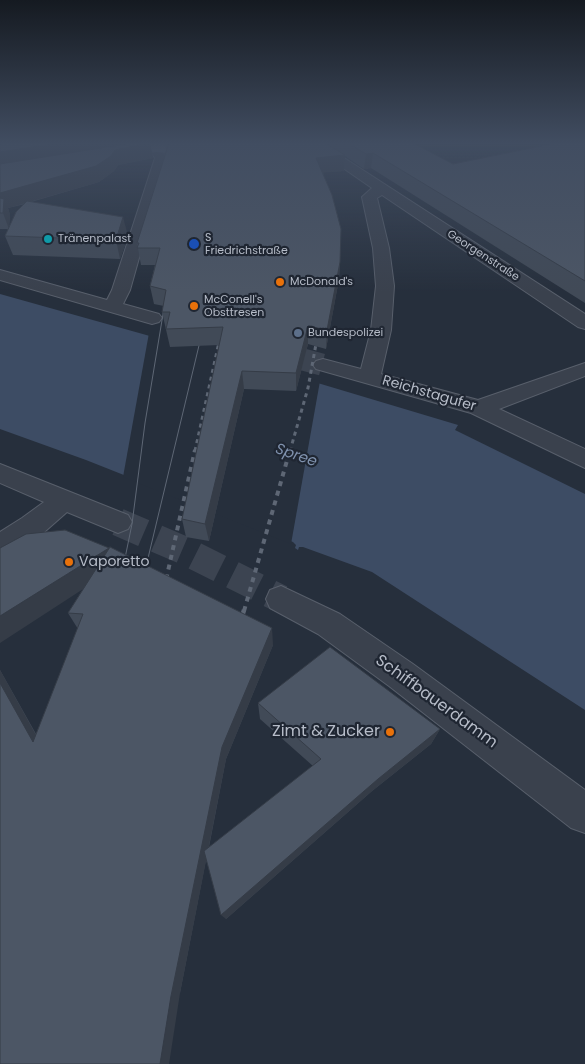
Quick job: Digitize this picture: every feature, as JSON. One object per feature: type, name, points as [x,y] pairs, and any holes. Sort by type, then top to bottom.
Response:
[{"type":"street","points":[[113,306],[121,290],[150,193]]},
{"type":"street","points":[[370,377],[381,330],[384,286],[381,248],[369,198],[377,193]]},
{"type":"street","name":"Georgenstraße","points":[[387,193],[585,324]]},
{"type":"street","points":[[0,275],[152,318]]},
{"type":"street","name":"Reichstagufer","points":[[323,365],[479,408],[585,459]]},
{"type":"street","points":[[479,408],[585,369]]},
{"type":"street","points":[[0,473],[63,501],[118,522]]},
{"type":"street","points":[[0,546],[32,526],[63,501]]},
{"type":"street","name":"Schiffbauerdamm","points":[[281,599],[329,624],[401,675],[585,814]]},
{"type":"water","name":"Spree","points":[[0,294],[321,384],[458,425],[455,430],[585,494],[585,710],[372,572],[303,547],[299,547],[298,550],[293,542],[86,460],[0,429]]},
{"type":"pier","points":[[149,333],[320,381],[291,544],[123,477]]},
{"type":"building","points":[[153,193],[331,193],[341,229],[340,262],[327,330],[308,326],[296,373],[242,371],[205,524],[182,519],[223,327],[166,329],[170,312],[162,312],[166,290],[150,286],[160,248],[137,248],[139,243],[137,243]]},
{"type":"building","points":[[439,193],[585,193],[585,281]]},
{"type":"building","points":[[0,198],[4,199],[3,213],[0,213]]},
{"type":"building","points":[[27,201],[123,217],[116,240],[5,236],[16,212]]},
{"type":"building","points":[[65,530],[109,548],[0,616],[0,548],[26,534]]},
{"type":"building","points":[[110,547],[272,628],[222,747],[171,996],[160,1064],[0,1064],[0,683],[33,742],[83,614],[68,613]]},
{"type":"building","points":[[330,647],[440,729],[378,779],[221,915],[204,851],[321,759],[258,703]]},
{"type":"tunnel","points":[[269,350],[323,365]]},
{"type":"tunnel","points":[[118,522],[183,550],[281,599]]},
{"type":"tram line","points":[[123,568],[132,524],[145,423],[165,302]]},
{"type":"tram line","points":[[143,579],[202,333]]},
{"type":"railway","points":[[195,451],[221,333]]},
{"type":"railway","points":[[290,451],[308,388],[318,333]]},
{"type":"railway","points":[[164,589],[195,450]]},
{"type":"railway","points":[[244,611],[290,450]]},
{"type":"railway","points":[[239,627],[244,610]]},
{"type":"place","name":"Tränenpalast","points":[[48,239]]},
{"type":"place","name":"S Friedrichstraße","points":[[194,244]]},
{"type":"place","name":"McDonald's","points":[[280,282]]},
{"type":"place","name":"McConell's Obsttresen","points":[[194,306]]},
{"type":"place","name":"Bundespolizei","points":[[298,333]]},
{"type":"place","name":"Vaporetto","points":[[69,562]]},
{"type":"place","name":"Zimt & Zucker","points":[[390,732]]}]
